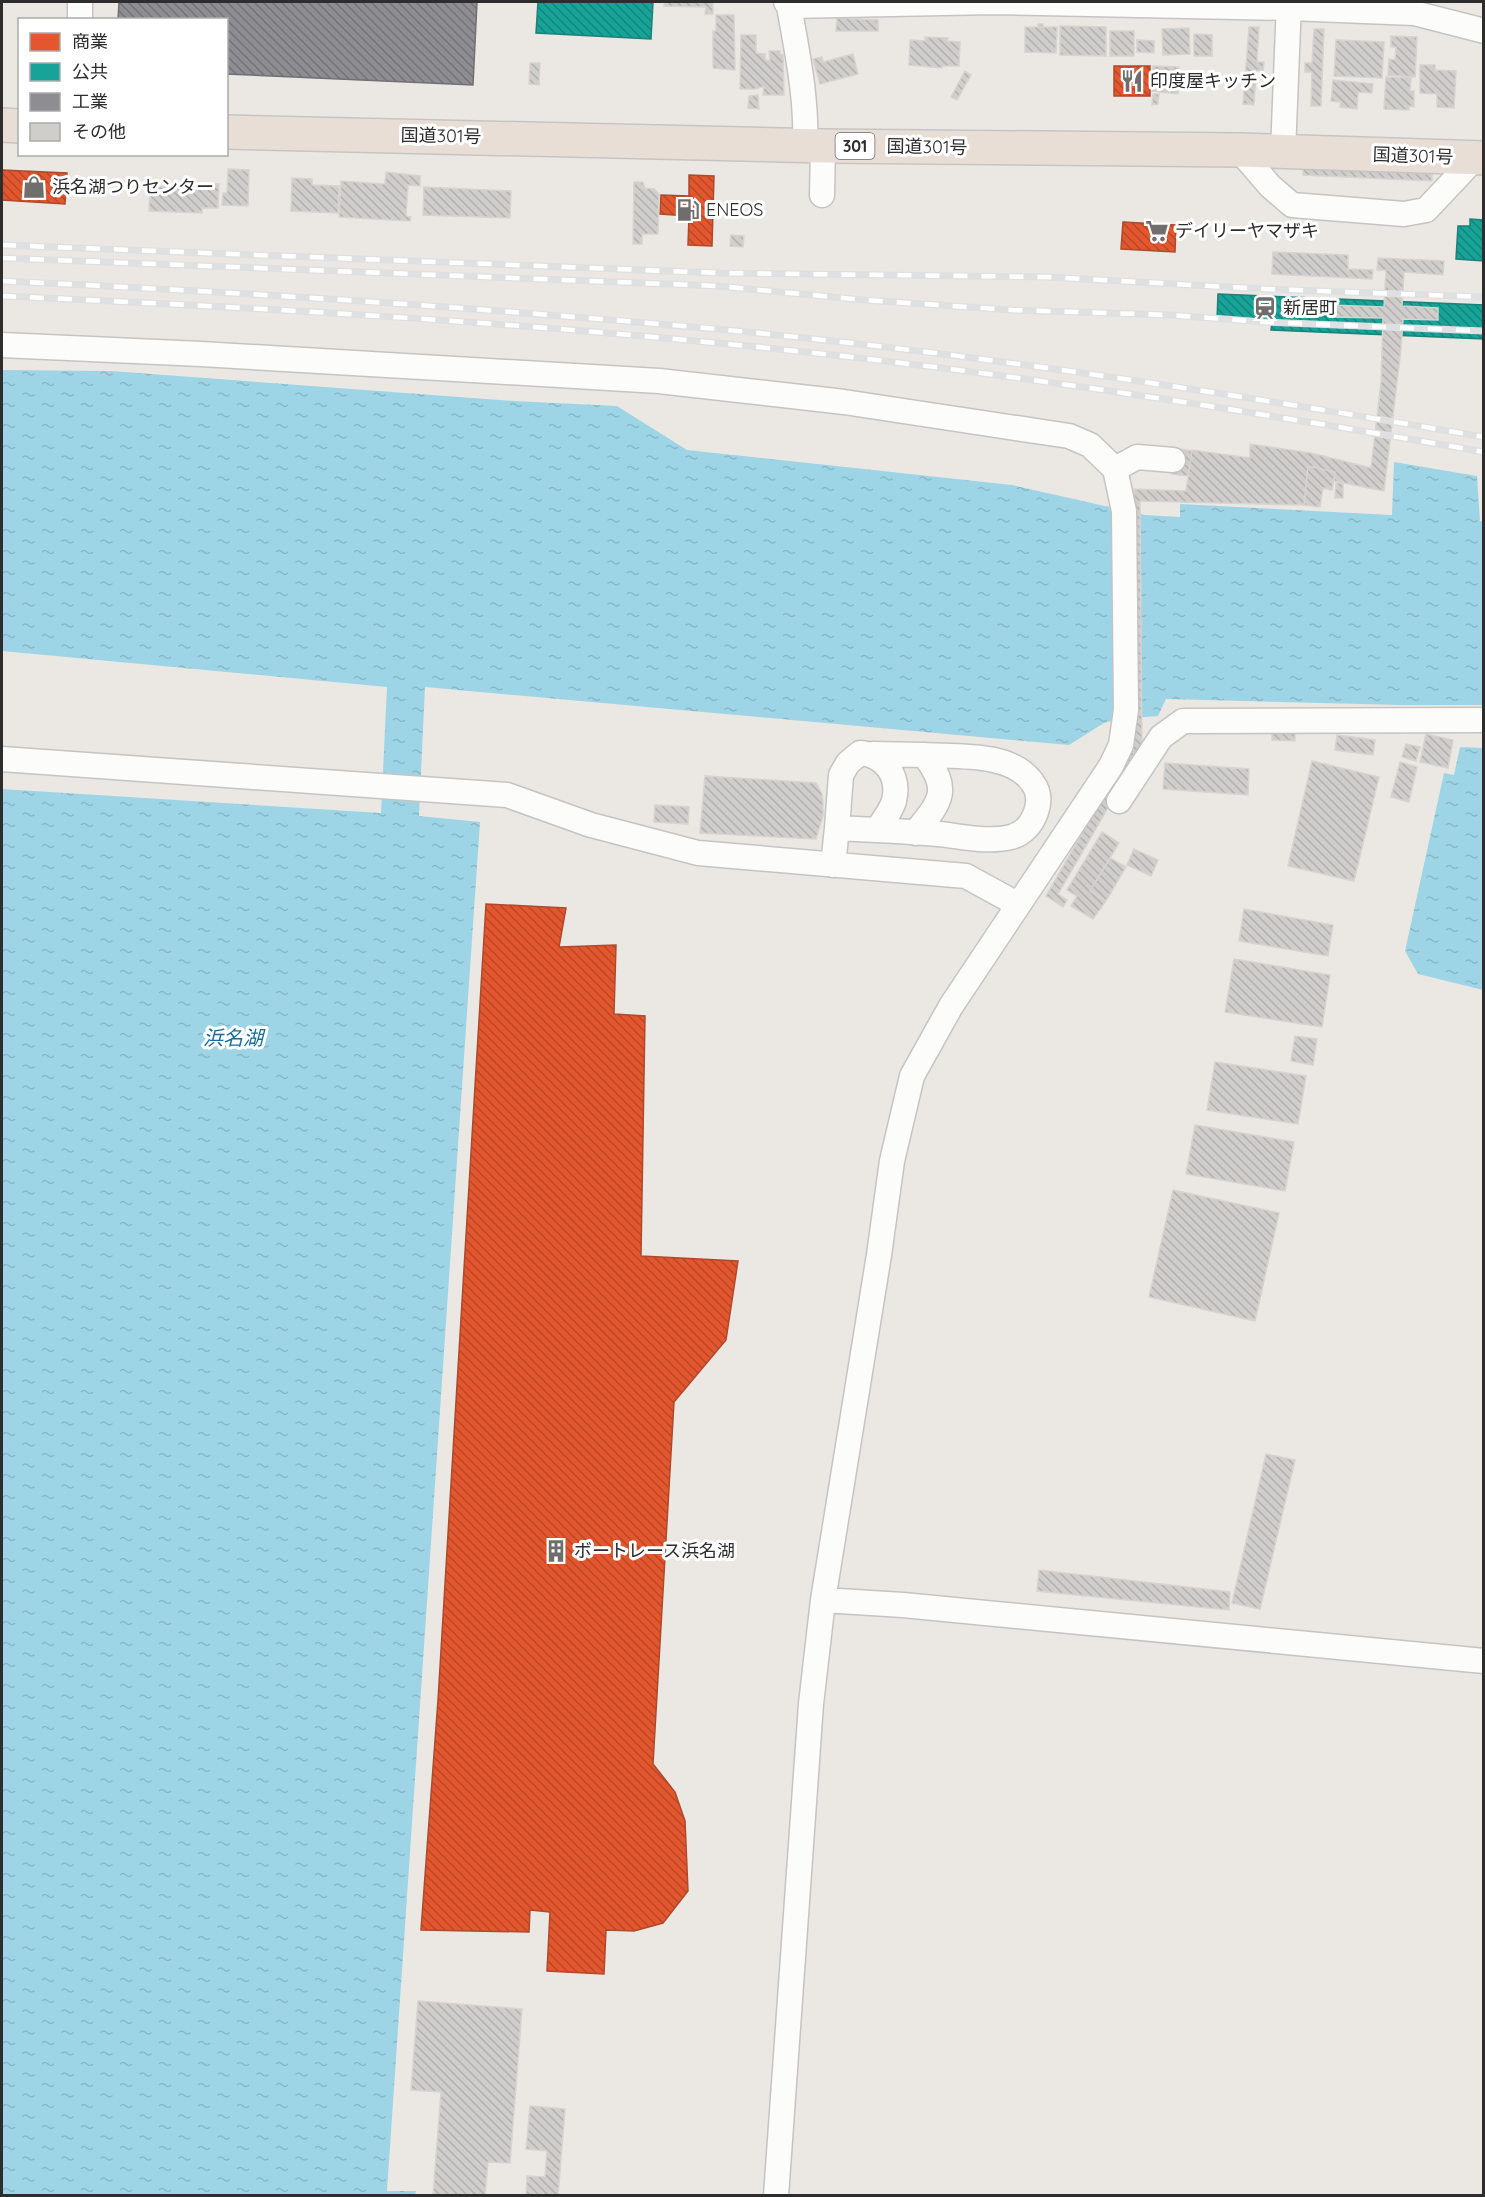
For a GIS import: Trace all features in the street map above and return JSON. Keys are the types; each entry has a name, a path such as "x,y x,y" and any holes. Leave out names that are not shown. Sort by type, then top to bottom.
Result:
{"highway":[{"path":"2,126 18,126"},
{"name":"国道301号","path":"228,132 814,145 1239,150 1479,158"}],"street":[{"path":"80,2 80,18"},
{"path":"822,195 814,145 806,122 788,4 994,2 1415,7 1484,31"},
{"path":"1283,152 1289,5"},
{"path":"1239,150 1270,186 1292,205 1404,214 1426,210 1479,158"},
{"path":"2,345 617,378 798,397 1069,436 1090,445 1115,469 1124,511 1126,711 1121,745 1112,765 951,1006 912,1076 892,1161 823,1600 812,1704 776,2196"},
{"path":"1115,469 1137,457 1173,460"},
{"path":"1119,801 1161,737 1183,721 1484,720"},
{"path":"833,866 841,775 848,763 860,753 996,760 1024,772 1037,790 1038,803 1030,824 1023,832 1011,837 968,838 837,828"},
{"path":"873,754 890,770 895,782 894,801 877,830"},
{"path":"915,833 935,809 940,799 941,790 934,768 924,755"},
{"path":"2,759 507,795 591,825 698,853 966,876 1017,904"},
{"path":"823,1600 1484,1661"}],"water":[{"name":"浜名湖","path":"2,370 111,371 514,401 617,406 687,450 1012,485 1145,515 1180,517 1180,504 1392,515 1394,462 1477,476 1480,521 1484,521 1483,705 1166,699 1158,716 1118,719 1104,723 1069,745 425,687 419,816 480,822 387,2191 416,2191 415,2195 2,2195 2,789 381,813 387,687 2,651"},
{"path":"1460,747 1483,748 1483,990 1418,974 1405,951 1444,773 1454,775"}],"building: 商業":[{"name":"印度屋キッチン","path":"1114,66 1150,66 1150,96 1114,96"},
{"name":"浜名湖つりセンター","path":"2,170 67,173 65,204 2,200"},
{"path":"689,175 714,176 712,246 688,245 689,216 660,214 661,195 689,196"},
{"path":"1123,222 1176,225 1175,252 1121,249"},
{"name":"ボートレース浜名湖","path":"486,904 566,908 559,947 616,945 614,1014 645,1016 641,1256 738,1261 726,1340 674,1402 653,1764 675,1792 685,1821 688,1891 663,1923 634,1931 606,1930 604,1974 547,1971 550,1912 530,1910 529,1932 421,1930 438,1700"}],"building: 公共":[{"path":"538,2 653,2 651,39 536,33"},
{"path":"1470,219 1484,220 1484,261 1456,259 1458,226 1470,226"},
{"path":"1218,294 1484,305 1484,339 1271,330 1272,322 1217,320"}],"building: 工業":[{"path":"119,2 477,2 473,85 228,74 228,18 118,18"}],"building: その他":[{"path":"665,2 713,2 713,14 705,14 706,7 664,6"},
{"path":"716,15 734,15 735,70 713,68 713,31 716,31"},
{"path":"837,18 878,20 878,31 836,31"},
{"path":"1038,24 1043,24 1043,27 1057,27 1056,53 1025,52 1025,27 1038,27"},
{"path":"1060,26 1106,27 1106,56 1060,55"},
{"path":"1249,27 1259,27 1257,62 1264,62 1263,71 1256,70 1254,105 1243,104"},
{"path":"1189,28 1190,54 1163,55 1162,29"},
{"path":"1314,29 1324,29 1321,106 1311,106 1312,72 1305,72 1305,63 1312,63"},
{"path":"1110,31 1134,31 1134,56 1110,56"},
{"path":"1194,34 1212,35 1212,56 1194,56"},
{"path":"741,35 756,35 756,53 765,54 765,60 770,61 769,51 780,51 783,55 784,95 763,95 764,86 755,89 740,89"},
{"path":"1391,36 1417,37 1415,77 1388,75 1389,59 1395,60 1396,47 1391,47"},
{"path":"925,37 948,38 947,41 960,42 959,66 942,66 942,68 909,65 910,40 925,41"},
{"path":"1137,40 1154,41 1154,53 1137,52"},
{"path":"1336,40 1384,42 1382,78 1334,76"},
{"path":"853,54 858,74 820,84 813,59 822,57 823,62"},
{"path":"530,63 540,63 539,85 529,84"},
{"path":"1420,65 1435,65 1435,70 1456,71 1454,108 1437,107 1437,94 1420,93"},
{"path":"1153,66 1179,67 1178,94 1152,91"},
{"path":"965,71 971,75 957,100 951,97"},
{"path":"1386,77 1411,78 1410,91 1414,91 1414,107 1409,106 1409,110 1384,109"},
{"path":"1333,80 1373,84 1372,93 1358,92 1357,109 1340,107 1341,102 1331,101"},
{"path":"1153,94 1159,94 1158,104 1152,105"},
{"path":"758,95 759,109 748,108 749,96"},
{"path":"1303,168 1432,174 1432,181 1303,175"},
{"path":"228,169 249,170 248,206 222,205 223,193 227,193"},
{"path":"386,172 420,176 420,186 408,185 406,216 411,217 410,221 339,217 341,181 385,184"},
{"path":"292,178 312,179 312,185 339,186 338,213 291,211"},
{"path":"166,182 219,184 218,208 202,208 202,213 149,211 150,186 165,187"},
{"path":"634,182 643,182 645,188 654,189 659,194 658,234 642,234 642,244 633,244"},
{"path":"424,187 511,191 510,218 423,215"},
{"path":"731,235 744,236 743,247 730,246"},
{"path":"1273,252 1348,255 1348,269 1373,270 1372,279 1272,274"},
{"path":"1378,258 1444,261 1443,275 1404,272 1402,306 1438,308 1438,320 1403,319 1384,491 1334,481 1335,472 1308,466 1304,505 1140,501 1142,749 1058,894 1067,900 1063,907 1046,896 1133,745 1134,489 1186,491 1192,450 1250,458 1250,444 1311,453 1371,468 1381,383 1383,318 1330,317 1330,305 1384,307 1386,270 1377,270"},
{"path":"1175,448 1192,451 1188,476 1172,474"},
{"path":"1308,466 1335,472 1332,490 1323,488 1320,507 1304,505"},
{"path":"1336,483 1343,483 1343,498 1335,498"},
{"path":"1272,729 1295,730 1295,741 1272,740"},
{"path":"1426,734 1453,740 1448,768 1420,762"},
{"path":"1337,735 1375,740 1373,755 1335,750"},
{"path":"1406,744 1420,747 1416,761 1402,757"},
{"path":"1312,761 1379,777 1354,881 1288,866"},
{"path":"1400,762 1417,767 1409,802 1391,797"},
{"path":"1165,763 1249,769 1248,795 1163,789"},
{"path":"705,776 816,783 822,794 823,816 816,839 700,833"},
{"path":"655,805 689,807 688,824 654,822"},
{"path":"1102,832 1119,843 1090,891 1106,901 1093,919 1071,906 1077,896 1067,890"},
{"path":"1134,849 1158,860 1151,876 1127,865"},
{"path":"1110,858 1126,867 1106,901 1090,891"},
{"path":"1244,909 1333,925 1328,956 1239,941"},
{"path":"1234,959 1330,975 1322,1027 1225,1012"},
{"path":"1295,1036 1317,1039 1313,1065 1291,1061"},
{"path":"1215,1062 1306,1076 1298,1124 1207,1110"},
{"path":"1195,1125 1294,1142 1285,1191 1186,1174"},
{"path":"1173,1190 1279,1213 1255,1321 1149,1297"},
{"path":"1266,1454 1295,1460 1260,1609 1232,1603"},
{"path":"1039,1570 1230,1592 1229,1610 1037,1591"},
{"path":"418,2001 522,2009 510,2163 488,2162 485,2196 433,2196 441,2092 411,2090"},
{"path":"530,2106 565,2109 558,2196 526,2196 527,2176 545,2177 547,2151 526,2149"}],"railway":[{"path":"2,245 719,273 1047,277 1266,289 1484,297"},
{"path":"2,258 718,286 864,300 1012,310 1171,315 1264,322 1484,331"},
{"path":"2,281 455,308 727,330 917,351 1106,376 1484,437"},
{"path":"2,296 456,321 637,335 822,354 1012,377 1295,420 1484,452"}],"place":[{"name":"印度屋キッチン","path":"1132,81"},
{"name":"浜名湖つりセンター","path":"34,187"},
{"name":"ENEOS","path":"688,210"},
{"name":"デイリーヤマザキ","path":"1157,231"},
{"name":"新居町","path":"1265,308"},
{"name":"ボートレース浜名湖","path":"556,1551"}]}
